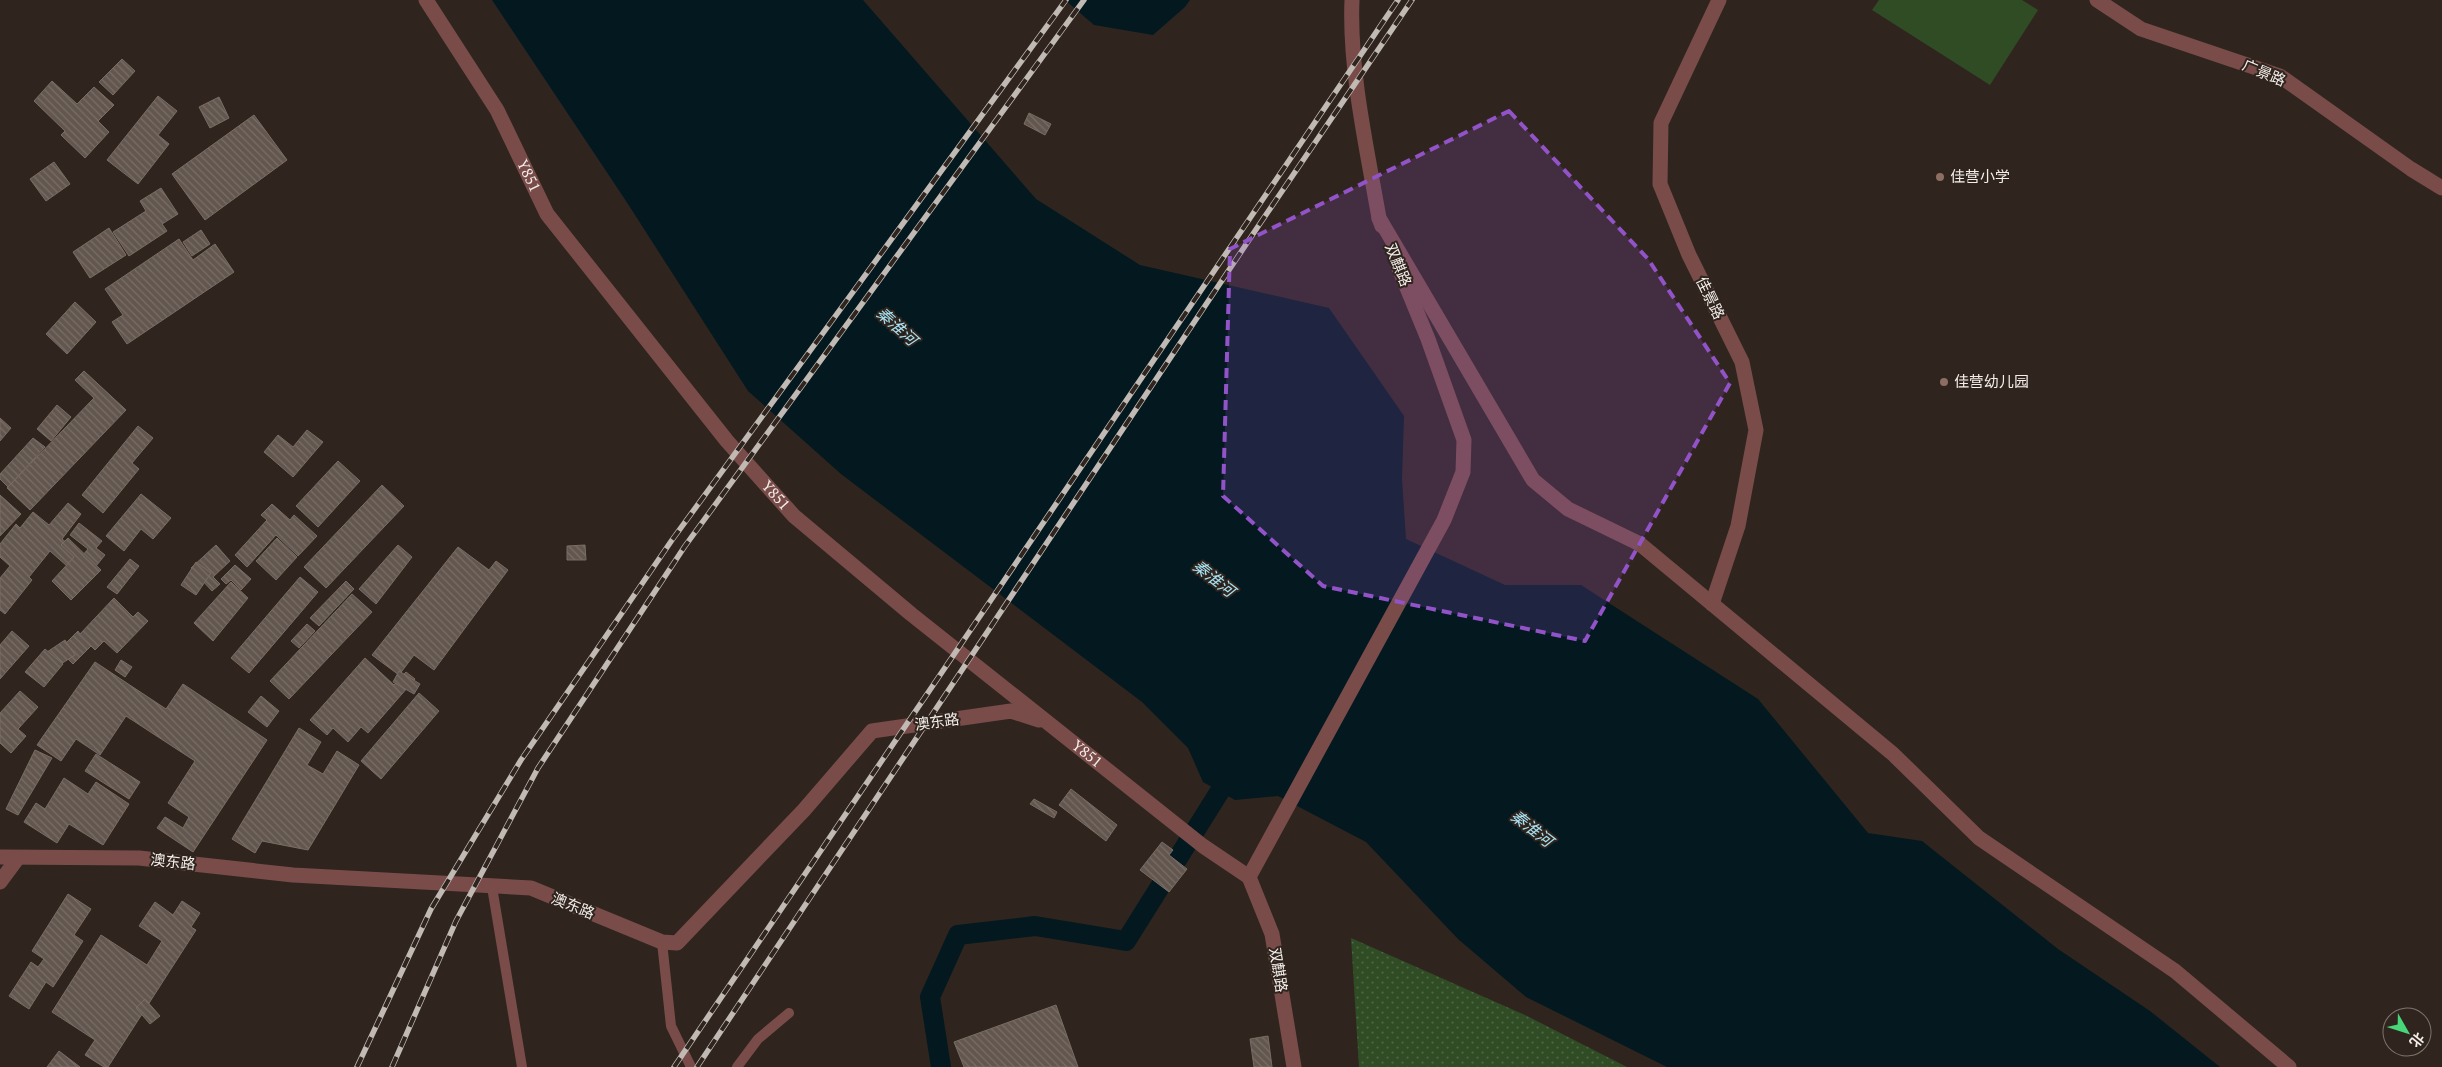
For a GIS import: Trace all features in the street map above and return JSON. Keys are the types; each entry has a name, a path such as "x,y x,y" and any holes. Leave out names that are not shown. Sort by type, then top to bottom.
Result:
{"street":[{"name":"Y851","path":"426,0 497,110 547,214 727,441 794,516 912,614 1203,846 1249,877"},
{"name":"双麒路","path":"1294,1067 1272,934 1249,877 1444,520 1463,472 1464,440 1428,339 1379,218 1365,136 1351,29 1352,0"},
{"name":"佳景路","path":"1712,604 1738,526 1756,430 1742,362 1689,255 1660,184 1662,123 1719,0"},
{"name":"广景路","path":"2097,0 2141,29 2280,76 2411,169 2442,188"},
{"path":"1379,218 1533,480 1568,509 1640,544 1893,754 1979,838 2174,971 2288,1067"},
{"name":"澳东路","path":"0,858 139,858 293,875 531,888 662,942 678,943 798,817 872,731 1012,711 1048,722"},
{"path":"0,882 17,859"}],"lane":[{"path":"492,886 522,1067"},
{"path":"662,942 672,1026 691,1067"},
{"path":"737,1067 758,1039 789,1013"}],"highlighted area":[{"path":"1509,111 1648,259 1730,383 1585,641 1323,586 1223,496 1230,249"}],"green space":[{"path":"1879,0 2022,0 2038,10 1990,85 1872,10"},
{"path":"1351,938 1527,1016 1627,1067 1359,1067"}],"water":[{"name":"秦淮河","path":"492,0 863,0 1036,199 1140,265 1329,308 1404,416 1402,479 1406,539 1505,585 1581,585 1758,699 1868,833 1922,841 2058,949 2150,1011 2220,1067 1667,1067 1526,997 1458,939 1366,842 1278,796 1235,800 1203,782 1188,748 1142,702 841,474 748,391 626,201"},
{"path":"1065,0 1190,0 1185,7 1153,35 1094,25"}],"building":[{"path":"122,59 135,71 113,95 99,82"},
{"path":"52,81 77,104 94,87 114,105 98,121 109,132 85,158 61,135 65,131 34,101"},
{"path":"158,96 177,111 158,135 169,144 138,184 107,160"},
{"path":"219,97 229,118 210,128 199,107"},
{"path":"1029,113 1051,124 1045,135 1024,124"},
{"path":"254,115 287,160 205,220 172,174"},
{"path":"54,162 70,184 46,201 30,179"},
{"path":"161,188 178,214 162,224 167,231 129,256 113,232 146,211 140,201"},
{"path":"109,228 126,255 90,278 73,252"},
{"path":"201,230 210,244 192,256 183,242"},
{"path":"179,239 193,260 215,244 234,272 127,344 112,322 123,315 105,289"},
{"path":"75,302 96,322 67,354 46,334"},
{"path":"84,371 126,410 30,510 7,488 94,398 75,380"},
{"path":"57,405 71,417 51,441 37,429"},
{"path":"0,418 11,428 0,441"},
{"path":"138,426 153,438 132,463 139,469 103,513 82,495"},
{"path":"307,430 323,442 293,477 264,452 278,435 293,447"},
{"path":"33,438 45,447 8,487 0,479 0,474"},
{"path":"338,461 360,481 318,527 296,506"},
{"path":"382,485 404,506 326,588 304,567"},
{"path":"141,494 171,518 153,539 141,529 124,551 106,536"},
{"path":"0,495 21,514 0,536"},
{"path":"68,503 81,514 62,539 78,552 67,566 50,551 29,577 32,580 5,614 0,610 0,578 10,566 0,557 0,544 16,524 20,528 33,512 49,525"},
{"path":"272,504 290,520 294,515 317,536 298,556 276,535 247,567 235,555 267,520 261,515"},
{"path":"79,523 102,541 96,548 105,555 75,592 61,581 88,549 70,535"},
{"path":"68,538 101,570 71,600 52,581 74,557 61,545"},
{"path":"277,538 297,557 276,580 256,561"},
{"path":"216,545 230,561 213,577 220,584 212,591 191,568"},
{"path":"398,545 412,557 376,604 359,589"},
{"path":"585,545 586,560 567,560 567,546"},
{"path":"458,547 489,570 496,561 508,570 434,670 414,655 399,675 372,655"},
{"path":"130,559 139,566 117,594 107,587"},
{"path":"196,562 211,573 196,595 181,585"},
{"path":"235,565 251,579 241,590 231,580 226,584 221,579"},
{"path":"300,577 318,592 249,673 231,658"},
{"path":"346,581 354,589 319,626 310,618"},
{"path":"231,582 248,598 213,641 194,623"},
{"path":"352,594 372,612 289,699 270,681"},
{"path":"114,598 133,617 138,612 148,621 117,653 104,641 95,650 91,646 73,664 59,650 78,631 80,634"},
{"path":"307,624 315,631 299,648 291,641"},
{"path":"12,631 29,646 0,679 0,645"},
{"path":"65,640 75,655 53,669 44,654"},
{"path":"45,649 63,664 44,687 25,672"},
{"path":"365,658 394,685 406,672 415,679 368,733 361,727 348,742 333,728 327,735 310,720"},
{"path":"121,660 132,667 125,677 115,670"},
{"path":"95,662 166,709 183,684 267,740 193,852 157,828 165,817 183,828 189,817 168,803 195,761 126,716 100,755 76,739 61,761 37,745"},
{"path":"399,671 420,684 414,694 393,682"},
{"path":"20,691 38,707 18,729 26,736 11,753 0,743 0,713"},
{"path":"419,693 439,711 381,779 361,761"},
{"path":"261,696 279,711 267,727 248,712"},
{"path":"299,728 321,742 307,765 323,774 337,751 359,765 308,850 262,841 255,853 232,839"},
{"path":"35,750 52,758 18,815 6,809"},
{"path":"96,754 140,782 129,799 85,771"},
{"path":"64,778 88,794 96,782 129,804 103,845 69,824 57,843 24,822 36,803 45,809"},
{"path":"1071,789 1117,825 1106,841 1059,805"},
{"path":"1034,799 1057,812 1054,818 1030,804"},
{"path":"1162,842 1173,850 1169,855 1187,869 1169,892 1140,870"},
{"path":"68,894 91,909 74,935 83,941 53,987 46,982 29,1009 9,996 31,962 38,967 44,959 32,951"},
{"path":"182,901 200,913 191,927 196,930 108,1067 104,1067 85,1055 95,1040 52,1012 101,935 147,965 162,941 139,926 155,902 173,915"},
{"path":"145,999 160,1016 150,1024 136,1008"},
{"path":"1056,1005 1078,1067 964,1067 954,1042"},
{"path":"1268,1036 1272,1067 1254,1067 1250,1039"},
{"path":"59,1051 80,1067 47,1067"}],"waterway":[{"path":"941,1067 930,997 958,935 1035,926 1126,941 1220,791"}],"railway":[{"path":"357,1067 431,909 521,760 672,540 1066,0"},
{"path":"392,1067 456,921 538,768 685,546 1084,0"},
{"path":"674,1067 1398,0"},
{"path":"697,1067 1259,225 1412,0"}],"place":[{"name":"佳营小学","path":"1940,177"},
{"name":"佳营幼儿园","path":"1944,382"}]}
